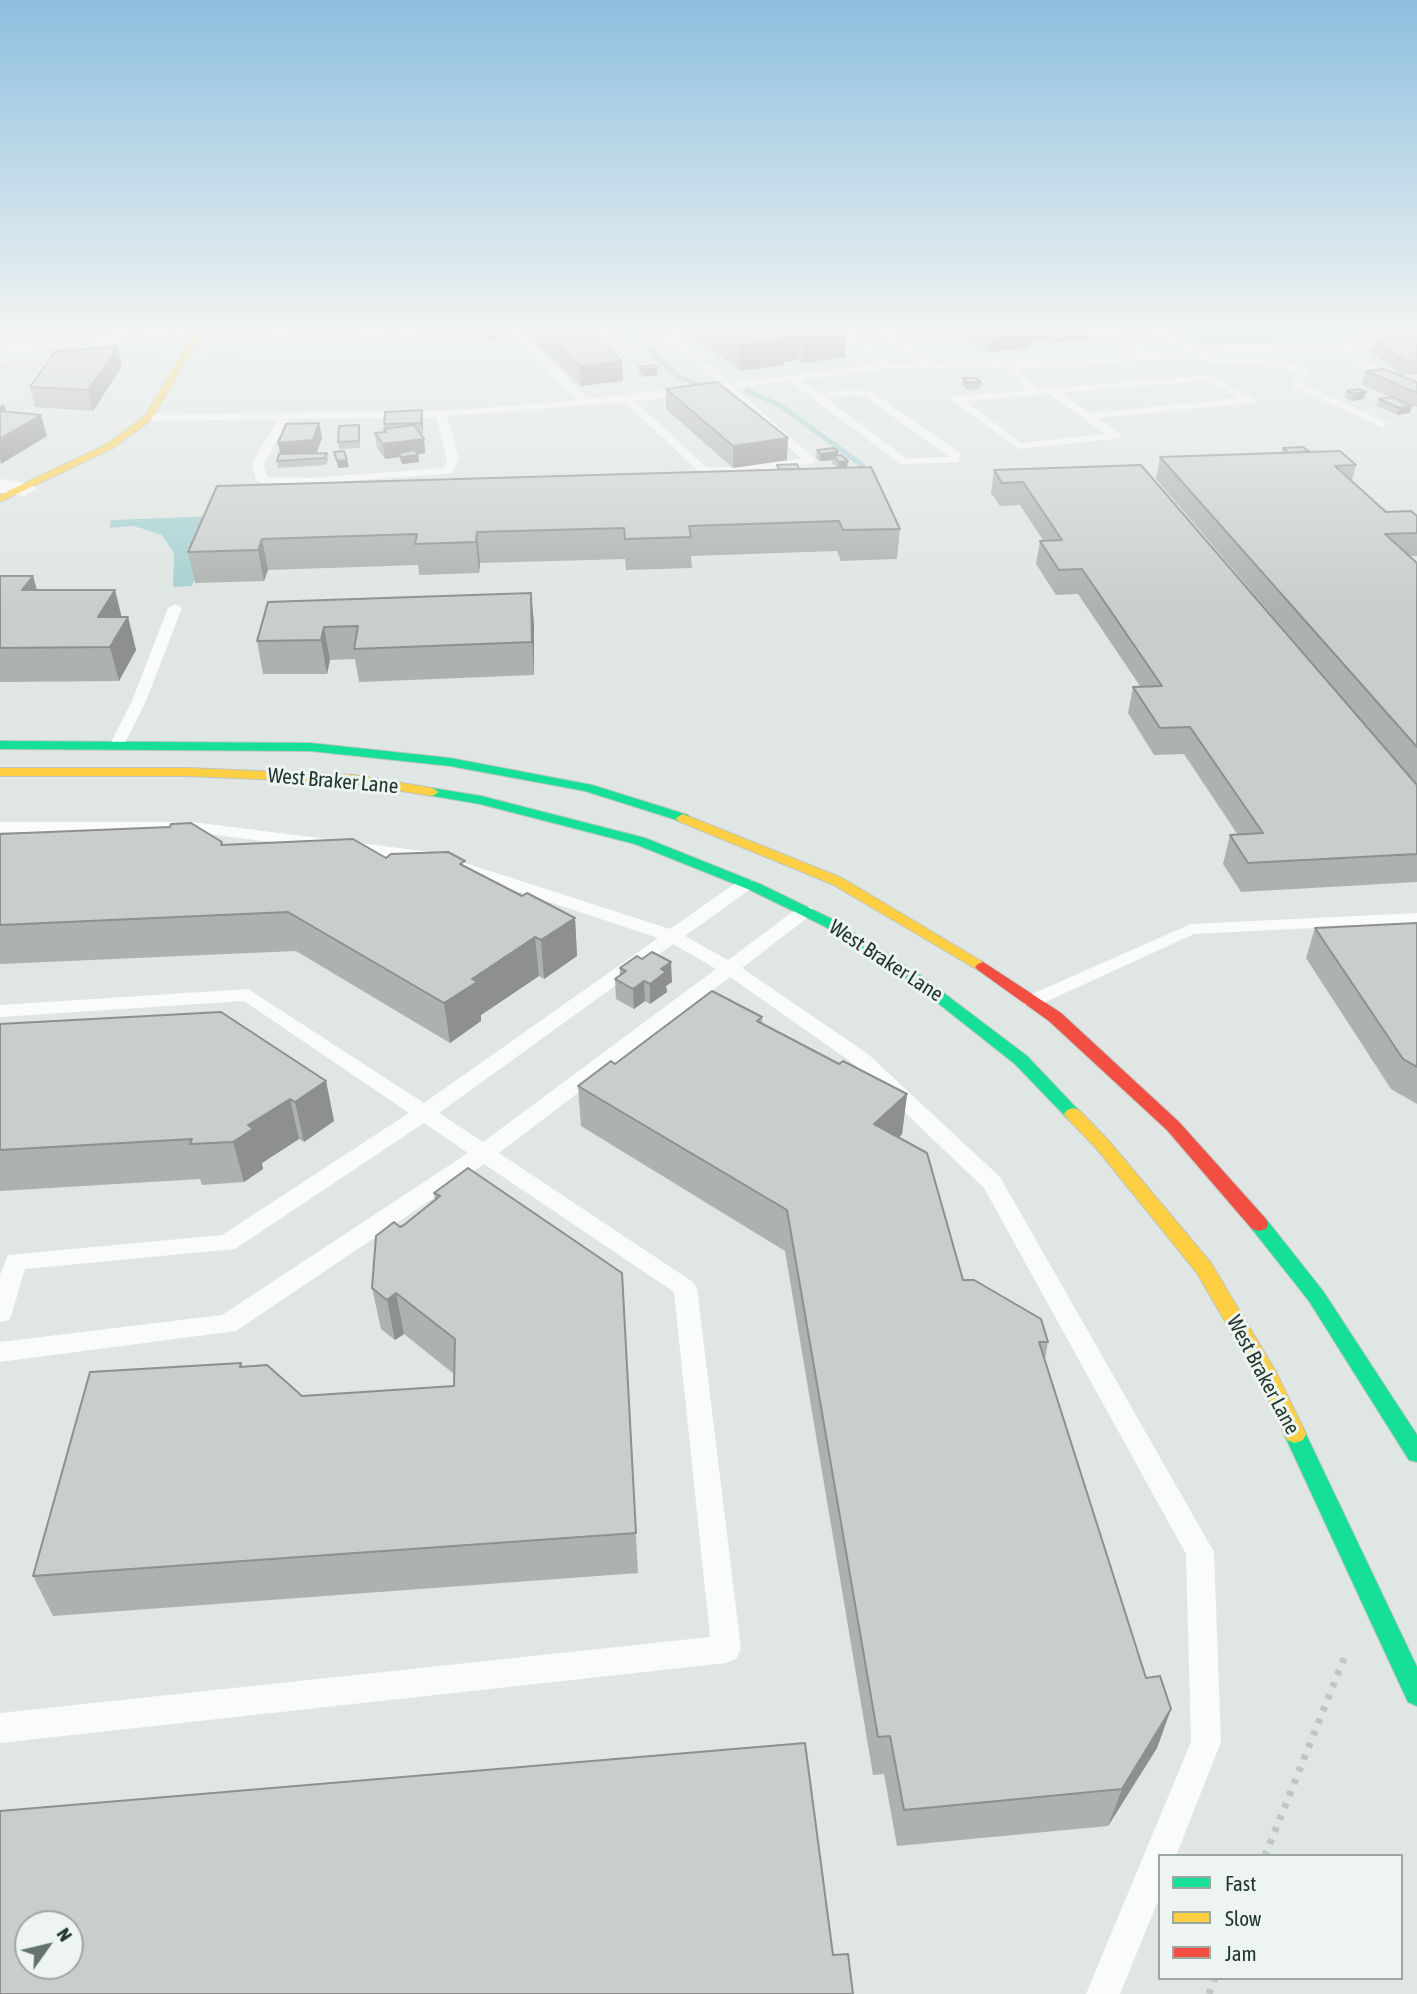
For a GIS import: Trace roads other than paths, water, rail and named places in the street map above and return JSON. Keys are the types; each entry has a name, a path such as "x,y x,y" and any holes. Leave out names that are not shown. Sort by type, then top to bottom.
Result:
{"main road":[{"path":"0,499 110,446 142,422"},
{"path":"108,772 118,744"},
{"name":"West Braker Lane","path":"0,745 310,747 450,761 587,788 686,819 837,881 960,951 1032,1001 1093,1049 1174,1126 1242,1203 1316,1296 1405,1429 1417,1453"},
{"name":"West Braker Lane","path":"0,772 108,772 354,779 481,800 640,841 746,884 829,923 915,978 1021,1060 1102,1145 1204,1268 1269,1378 1417,1693"},
{"path":"746,884 779,856"},
{"path":"805,911 837,881"}],"street":[{"path":"0,486 25,489"}],"lane":[{"path":"282,422 258,464 261,480 310,481 448,471 453,459 443,422"},
{"path":"652,422 704,470 743,470 811,461 767,422"},
{"path":"851,422 905,462 954,460 956,456 908,422"},
{"path":"986,422 1019,446 1116,436 1096,422"},
{"path":"1378,422 1382,424"},
{"path":"118,744 139,701 175,608"},
{"path":"0,828 192,827 430,857 672,936 729,968 861,1059 992,1183 1200,1552 1206,1742 1160,1854"},
{"path":"0,1313 16,1261 228,1242 424,1113 746,884"},
{"path":"0,1352 227,1324 484,1153 805,911"},
{"path":"1032,1001 1191,929 1417,918"},
{"path":"0,1011 248,995 685,1288 726,1649 0,1728"},
{"path":"1103,1994 1158,1859"}],"water":[{"path":"216,516 192,586 173,587 174,553 162,535 134,526 110,528 111,520"}],"waterway":[{"path":"803,422 862,465 870,477"}]}
